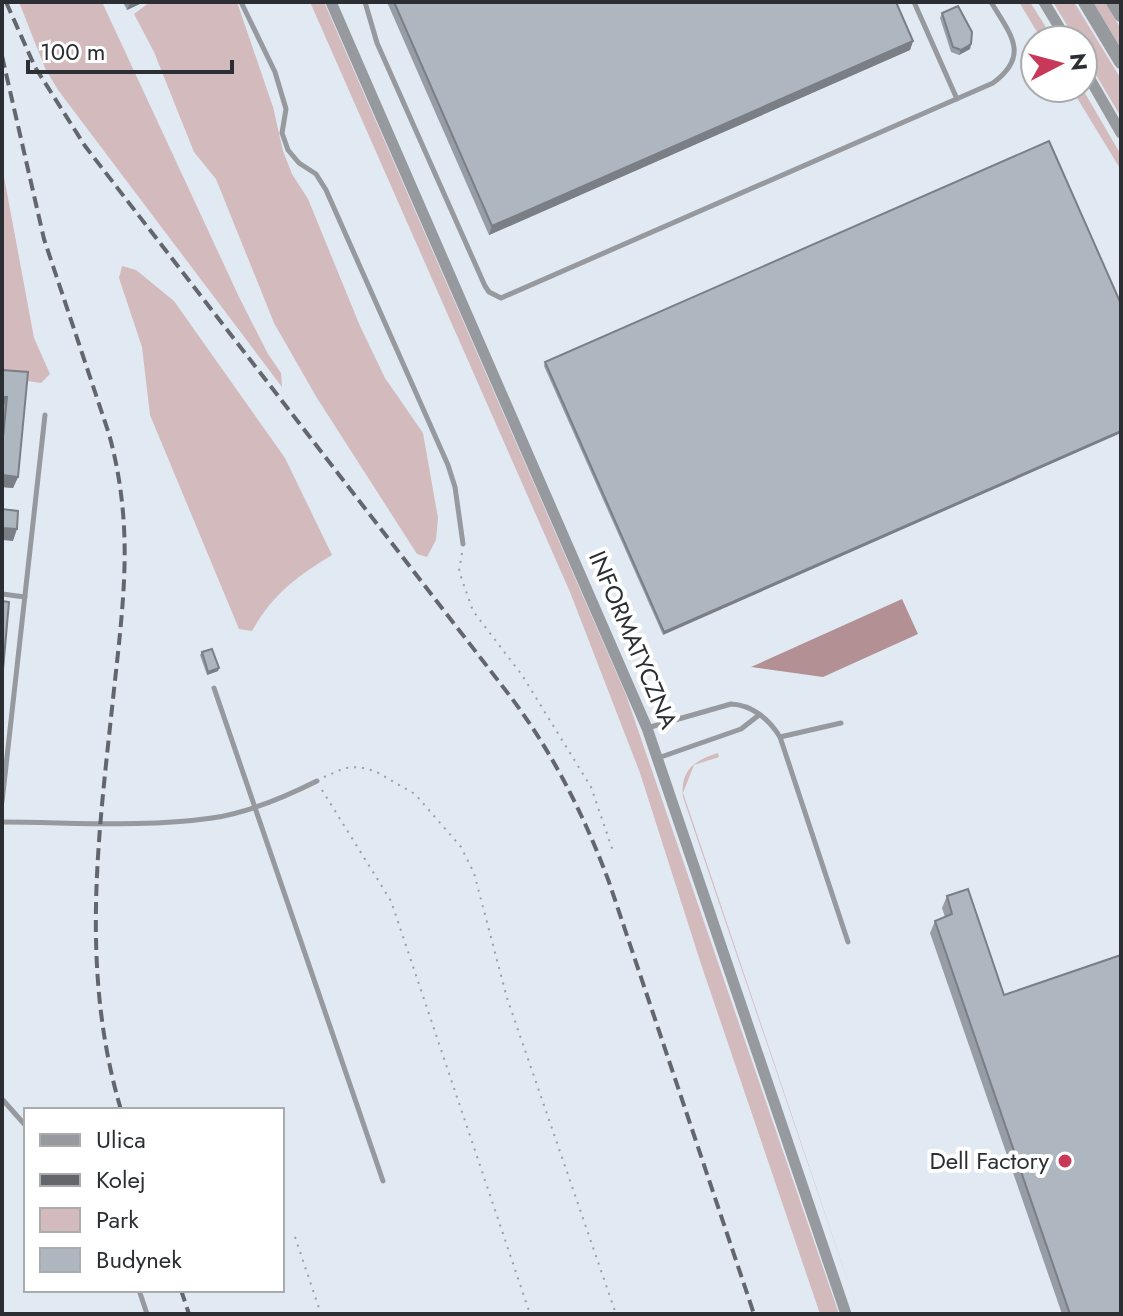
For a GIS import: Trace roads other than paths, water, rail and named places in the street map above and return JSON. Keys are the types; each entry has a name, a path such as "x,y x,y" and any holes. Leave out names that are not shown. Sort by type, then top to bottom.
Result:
{"street":[{"name":"INFORMATYCZNA","path":"331,2 427,216 647,728 846,1314"},
{"path":"1044,2 1057,24"},
{"path":"1085,2 1121,62"},
{"path":"1113,2 1121,15"},
{"path":"1099,95 1121,133"}],"lane":[{"path":"241,2 275,72 286,109 282,133 288,150 299,163 316,174 326,190 448,465 455,487 463,544"},
{"path":"365,2 377,43 485,286 501,298 993,83 1010,67 1015,57 1011,35 991,2"},
{"path":"914,2 957,99"},
{"path":"2,802 45,415"},
{"path":"2,594 25,597"},
{"path":"214,688 383,1181"},
{"path":"647,728 731,704 745,705 771,722 780,737 848,942"},
{"path":"658,758 741,729 759,715"},
{"path":"780,737 841,723"},
{"path":"2,822 173,822 211,818 317,781"},
{"path":"2,1099 24,1124"},
{"path":"140,1292 147,1314"}],"railway":[{"path":"6,2 35,67 85,146 510,696 554,762 609,882 754,1314"},
{"path":"2,56 44,239 109,434 122,502 123,598 102,803 96,905 100,1007 120,1108"},
{"path":"182,1292 189,1314"}],"place":[{"name":"Dell Factory","path":"1065,1161"}]}
